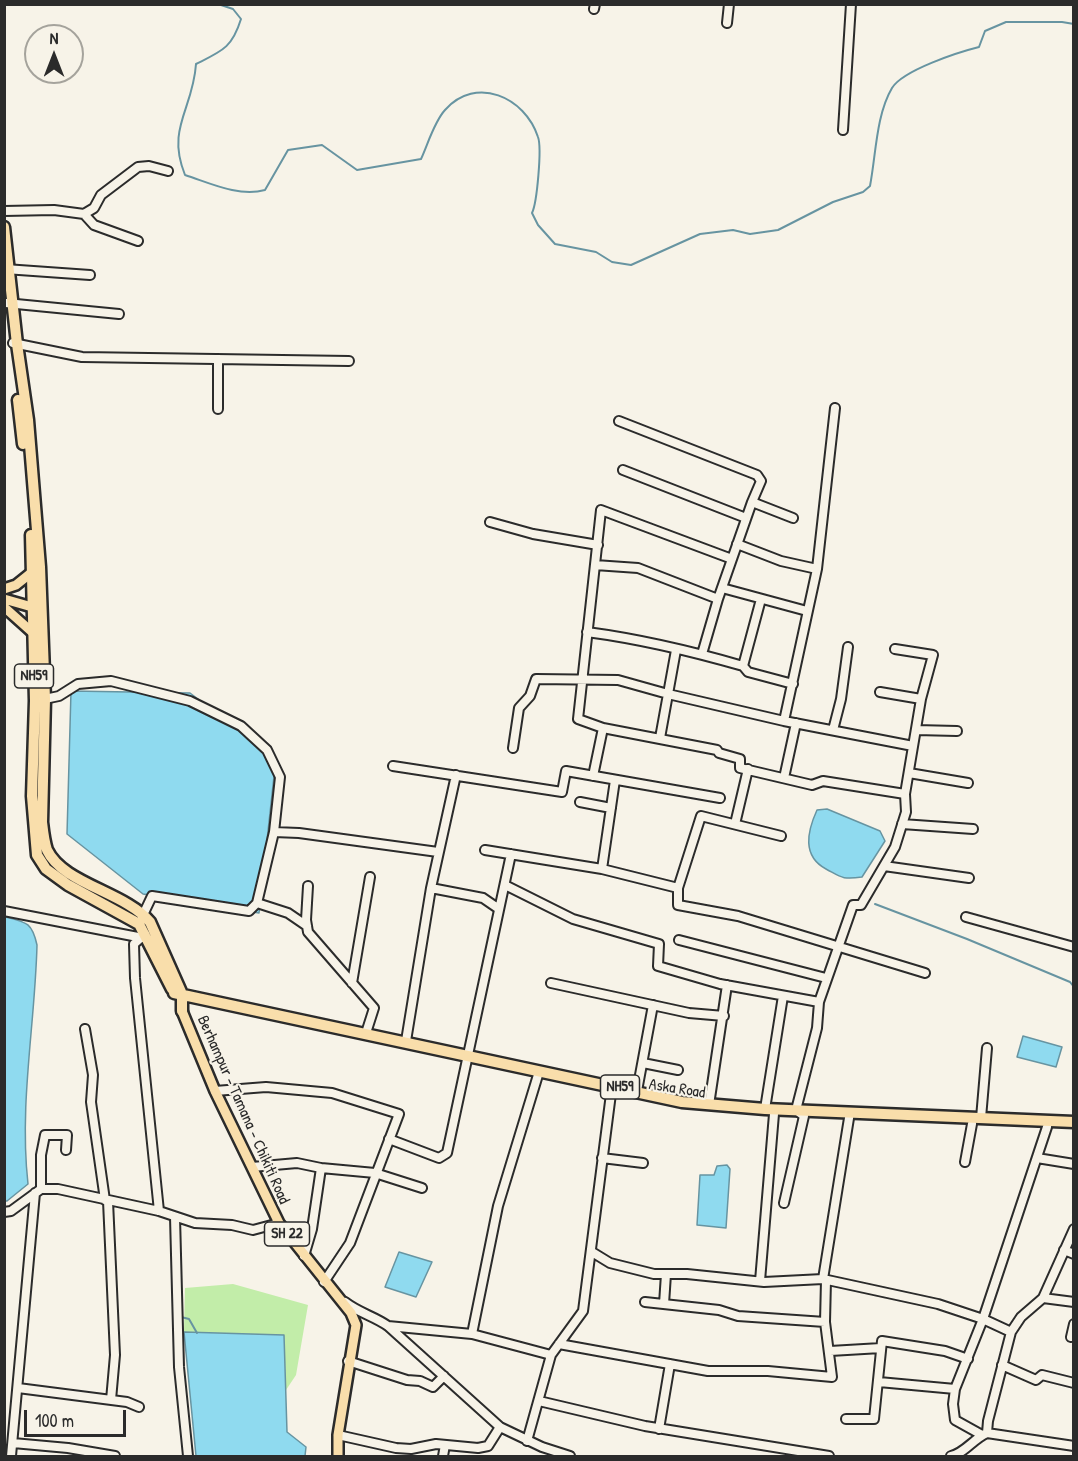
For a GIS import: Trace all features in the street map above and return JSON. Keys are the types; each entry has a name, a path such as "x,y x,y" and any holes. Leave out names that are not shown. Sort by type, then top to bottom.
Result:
{"highway":[{"name":"NH59","path":"4,227 9,303 30,506 31,573 36,605 32,632 40,700"},
{"name":"NH59","path":"4,289 9,303"},
{"name":"NH59","path":"14,343 28,420 40,700 42,822 48,850 70,873 143,930"},
{"path":"150,922 180,1000 143,930 150,922"},
{"name":"NH59","path":"180,1000 406,1041 467,1058 611,1089 637,1091 682,1102 769,1112"},
{"name":"Aska Road","path":"180,1000 467,1058 684,1107 1048,1124 1074,1128"},
{"name":"NH59","path":"1048,1124 1074,1122"}],"main road":[{"path":"4,591 31,573"},
{"path":"4,591 36,605"},
{"path":"4,599 36,605"},
{"path":"4,607 32,632"},
{"name":"Berhampur - Tamana - Chikiti Road","path":"180,1000 215,1091 279,1224 324,1282 344,1301 356,1325 348,1361 338,1435 338,1456"}],"street":[{"path":"727,23 729,4"},
{"path":"843,130 851,4"},
{"path":"4,211 54,210 84,214 94,208 101,195 138,167 148,166 168,171"},
{"path":"84,214 94,225 138,241"},
{"path":"7,269 90,275"},
{"path":"9,303 119,315"},
{"path":"14,343 81,357 349,361"},
{"path":"218,359 218,409"},
{"path":"784,721 817,569 835,408"},
{"path":"619,421 758,475 761,481 718,599 702,654"},
{"path":"623,471 746,518"},
{"path":"752,502 793,518"},
{"path":"732,559 601,510 578,719 603,728 717,750 719,753 740,759 740,768 812,785 823,781 906,794"},
{"path":"490,522 533,534 598,545"},
{"path":"737,544 781,561 817,569"},
{"path":"595,565 638,568 718,599"},
{"path":"722,588 807,611"},
{"path":"743,666 761,599"},
{"path":"587,632 637,639 676,650 702,654 743,666 748,672 793,684"},
{"path":"833,730 841,699 848,647"},
{"path":"660,738 676,650"},
{"path":"784,1203 817,1028 819,1002 826,978 853,905 861,905 895,847 906,812 906,794 921,699 933,655 895,650"},
{"path":"513,748 519,708 530,696 536,679 618,680 784,721 913,746"},
{"path":"40,700 59,696 78,684 111,681 190,701 242,726 267,750 280,777 274,832 257,903 249,911 152,896 143,930 134,944 135,978 159,1211"},
{"path":"880,692 921,699"},
{"path":"784,778 796,723"},
{"path":"593,776 603,728"},
{"path":"916,729 957,731"},
{"path":"393,766 562,792 566,771 720,798"},
{"path":"735,824 748,769"},
{"path":"909,773 968,783"},
{"path":"406,1041 438,852 456,776"},
{"path":"602,869 615,780"},
{"path":"580,802 611,808"},
{"path":"781,836 701,816 678,888 678,905 738,916 925,973"},
{"path":"902,824 972,830"},
{"path":"274,832 299,832 438,852"},
{"path":"485,850 602,869 678,888"},
{"path":"389,1139 443,1157 447,1153 512,854"},
{"path":"884,866 969,878"},
{"path":"352,983 370,877"},
{"path":"505,885 573,919 659,944 657,966 728,985 819,1002"},
{"path":"308,886 308,932 374,1008 366,1033"},
{"path":"432,888 483,898 500,909"},
{"path":"257,903 288,913 307,926"},
{"path":"4,911 143,930"},
{"path":"966,917 1074,947"},
{"path":"679,940 826,978"},
{"path":"551,983 653,1005 724,1016"},
{"path":"709,1105 728,985"},
{"path":"760,1281 769,1112 783,996"},
{"path":"637,1091 653,1005"},
{"path":"85,1029 93,1075 92,1102 106,1200 115,1355 111,1400"},
{"path":"965,1162 976,1121 987,1048"},
{"path":"643,1064 678,1070"},
{"path":"472,1334 498,1206 538,1075"},
{"path":"215,1091 266,1087 332,1093 399,1114 350,1243 324,1282"},
{"path":"527,1441 551,1355 583,1311 611,1089"},
{"path":"559,1344 708,1371 768,1371 832,1377 825,1322 824,1280 850,1115"},
{"path":"1048,1124 983,1319 956,1389 953,1404 955,1420 985,1434 1074,1446"},
{"path":"11,1456 41,1155 45,1136 67,1135 66,1150"},
{"path":"602,1158 643,1163"},
{"path":"1037,1158 1074,1164"},
{"path":"252,1167 297,1163 321,1168 375,1173 422,1188"},
{"path":"304,1256 312,1229 321,1168"},
{"path":"4,1212 11,1211 38,1191 58,1190 159,1211 195,1223 232,1225 253,1230 279,1224"},
{"path":"175,1217 179,1367 188,1456"},
{"path":"951,1456 959,1454 985,1434 1011,1332 1021,1317 1043,1298 1074,1229"},
{"path":"1064,1250 1074,1254"},
{"path":"592,1252 610,1263 654,1274 760,1281 824,1280 938,1304 983,1319 1011,1332"},
{"path":"664,1304 666,1274"},
{"path":"1043,1298 1074,1302"},
{"path":"344,1301 357,1311 376,1317 388,1326 467,1400 500,1427 545,1453 570,1456"},
{"path":"645,1302 719,1310 738,1317 825,1322"},
{"path":"1071,1337 1074,1324"},
{"path":"388,1326 472,1334 551,1355"},
{"path":"846,1419 874,1419 882,1341 945,1351 968,1359"},
{"path":"830,1351 881,1348"},
{"path":"348,1361 406,1380 420,1381 433,1387 444,1376"},
{"path":"659,1428 670,1364"},
{"path":"1002,1365 1036,1380 1042,1375 1074,1383"},
{"path":"879,1382 956,1389"},
{"path":"18,1388 111,1400 139,1407"},
{"path":"539,1401 659,1428 829,1456"},
{"path":"338,1435 396,1448 445,1444 478,1448 488,1446 500,1427"},
{"path":"13,1443 68,1448 115,1456"},
{"path":"443,1456 445,1444"}],"green space":[{"path":"233,1284 308,1305 296,1375 286,1390 284,1335 184,1332 185,1288"}],"water":[{"path":"71,691 190,693 276,758 259,913 143,894 67,834"},
{"path":"827,809 880,831 885,841 862,877 839,876 818,864 813,857 809,843 811,827 817,810"},
{"path":"5,917 27,924 33,932 37,945 26,1094 28,1184 7,1201 4,1201"},
{"path":"1023,1036 1062,1047 1056,1067 1017,1057"},
{"path":"727,1165 730,1169 726,1228 697,1225 700,1175 714,1175 717,1166"},
{"path":"399,1252 432,1262 416,1297 385,1287"},
{"path":"184,1332 284,1335 287,1432 306,1447 305,1456 196,1456"}],"waterway":[{"path":"218,4 233,9 241,19 230,43 213,56 196,64 194,80 179,131 180,159 185,175 224,188 255,192 265,190 288,150 322,145 357,170 421,159 441,115 457,99 471,94 498,95 522,111 532,123 538,137 538,175 532,213 538,225 555,244 596,252 612,262 631,265 700,234 733,230 750,234 778,230 833,202 863,192 870,186 883,110 892,88 898,81 919,68 979,47 985,31 1006,22 1074,24"},
{"path":"875,904 967,939 1070,982 1074,987"},
{"path":"181,1317 189,1319 197,1333"}]}
